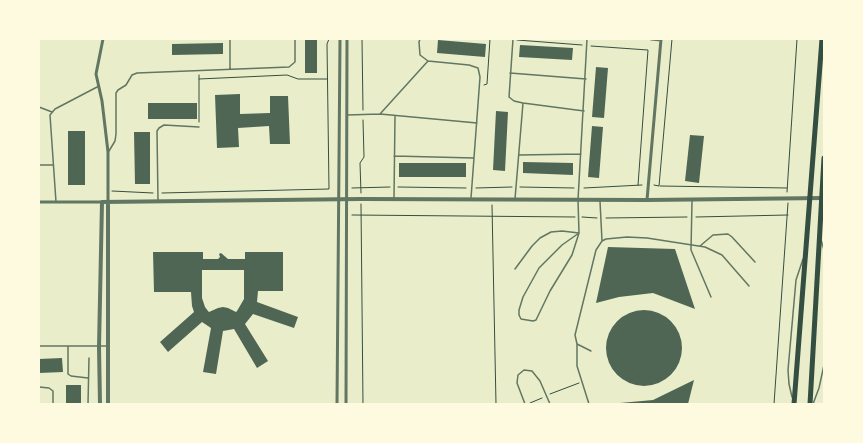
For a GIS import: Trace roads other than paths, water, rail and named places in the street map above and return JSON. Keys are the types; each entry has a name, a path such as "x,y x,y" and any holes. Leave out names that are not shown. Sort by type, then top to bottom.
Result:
{"highway":[{"path":"794,404 822,39"},
{"path":"810,404 823,198 824,158"}],"street":[{"path":"103,39 96,74 102,101 108,152 108,404"},
{"path":"337,404 340,39"},
{"path":"346,404 347,39"},
{"path":"647,200 661,39 651,39"},
{"path":"39,202 823,198"},
{"path":"100,404 99,347 102,202"}],"lane":[{"path":"230,39 230,70"},
{"path":"108,152 115,141 116,134 115,96 118,90 126,85 132,75 137,73 230,70 291,66 295,62 295,39"},
{"path":"420,39 420,55 428,61 469,65 478,68 480,86 471,200"},
{"path":"513,39 509,97 514,101 523,103 584,111"},
{"path":"579,233 562,245 539,268 522,297 518,310 521,319 534,322 536,320 550,291 572,255 579,233 578,200 586,79 587,39"},
{"path":"380,114 428,61"},
{"path":"510,73 586,79"},
{"path":"56,202 50,119 52,112 99,86"},
{"path":"515,200 523,103"},
{"path":"39,107 52,112"},
{"path":"347,115 380,114 477,123"},
{"path":"394,200 395,116"},
{"path":"158,202 157,131 164,125 199,127"},
{"path":"518,155 581,154"},
{"path":"394,156 474,158"},
{"path":"39,165 54,165"},
{"path":"692,199 691,245 693,254 711,297"},
{"path":"600,200 602,241"},
{"path":"515,269 532,246 540,238 551,232 562,231 579,233"},
{"path":"700,246 713,235 728,234 755,262"},
{"path":"820,234 824,250"},
{"path":"589,404 577,366 578,344 575,335 596,250 602,241 606,239 627,237 646,238 700,246 710,249 722,255 749,286"},
{"path":"794,404 789,384 788,370 796,280 806,250"},
{"path":"578,344 591,351"},
{"path":"39,346 107,346"},
{"path":"68,347 68,374 71,376 88,378"},
{"path":"88,404 89,358"},
{"path":"813,404 819,388 824,365"},
{"path":"526,404 518,383 518,375 524,370 532,371 540,381 550,404"},
{"path":"39,388 49,388 53,391 53,404"}]}
